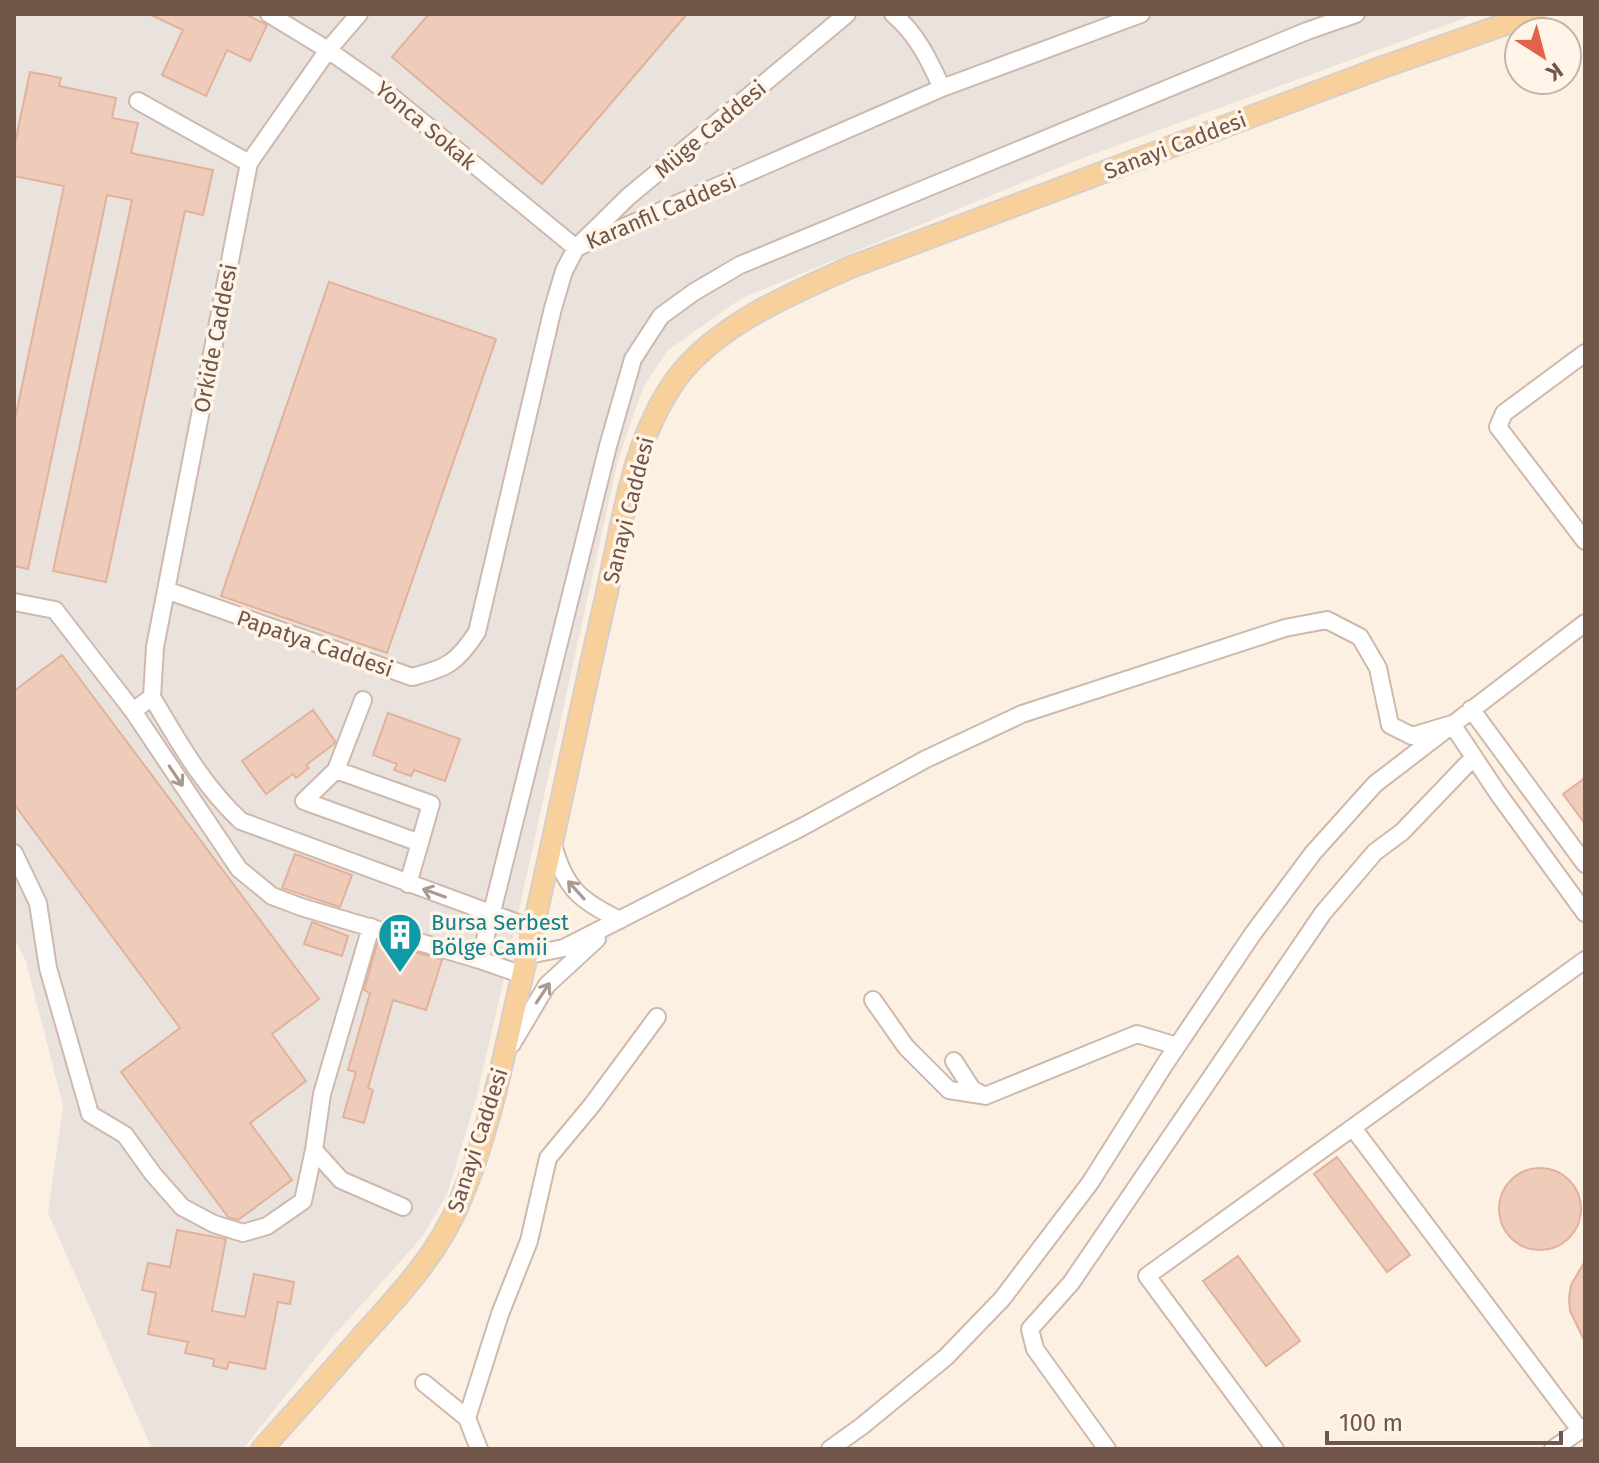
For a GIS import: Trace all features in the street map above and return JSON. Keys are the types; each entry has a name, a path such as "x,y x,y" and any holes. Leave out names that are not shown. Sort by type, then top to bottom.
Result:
{"main road":[{"name":"Sanayi Caddesi","path":"262,1449 411,1282 439,1245 470,1175 503,1060 534,929 639,458 655,414 679,375 730,330 851,267 1383,67 1534,14"}],"lane":[{"name":"Yonca Sokak","path":"269,14 375,83 576,248"},
{"name":"Orkide Caddesi","path":"152,697 155,647 249,163 328,50 359,14"},
{"name":"Müge Caddesi","path":"576,248 628,197 847,14"},
{"path":"893,14 925,50 942,88"},
{"name":"Karanfil Caddesi","path":"462,656 477,632 484,607 553,308 564,271 576,248 942,88 1141,14"},
{"path":"1307,31 1314,14"},
{"path":"480,960 616,417 633,359 661,316 740,265 1307,31 1356,14"},
{"path":"138,101 249,163"},
{"path":"1585,353 1504,413 1498,427 1585,541"},
{"name":"Papatya Caddesi","path":"166,590 412,677 438,670 462,656"},
{"path":"14,602 55,610 133,711 239,869 251,882 286,902 480,960 525,965 802,827 926,759 1022,714 1285,628 1327,620 1360,637 1378,668 1390,725 1412,736 1452,724"},
{"path":"830,1449 946,1357 1002,1299 1090,1183 1252,935 1313,853 1375,784 1585,623"},
{"path":"133,711 152,697 190,761 220,802 241,821 534,929"},
{"path":"363,700 336,770 304,801 420,843"},
{"path":"1471,709 1585,864"},
{"path":"1452,724 1585,913"},
{"path":"1107,1449 1035,1349 1030,1329 1071,1283 1323,913 1375,852 1402,832 1473,758"},
{"path":"336,770 431,804 408,884"},
{"path":"552,843 561,872 573,889 592,907 620,920"},
{"path":"14,853 38,903 48,968 90,1114 125,1135 182,1207 214,1224 243,1233 267,1226 303,1201 322,1094 371,927"},
{"path":"503,1060 547,985 620,920"},
{"path":"1275,1449 1147,1276 1585,960"},
{"path":"873,1000 906,1047 949,1090 985,1096 1137,1034 1177,1046"},
{"path":"467,1418 500,1314 529,1241 548,1158 657,1017"},
{"path":"954,1061 972,1089 982,1095"},
{"path":"1353,1128 1582,1429 1553,1449"},
{"path":"314,1150 341,1180 403,1207"},
{"path":"424,1383 467,1418 479,1449"}],"shaded area":[{"path":"14,14 1476,14 1080,159 742,298 667,351 643,388 618,460 500,996 476,1099 447,1194 423,1236 330,1340 243,1449 152,1449 48,1213 63,1106 26,961 14,938"}],"building":[{"path":"149,14 245,14 267,25 250,61 227,50 206,96 162,75 183,30"},
{"path":"429,14 687,14 542,184 392,57"},
{"path":"30,72 61,78 59,86 116,98 112,118 138,123 131,153 213,170 203,215 185,211 106,582 53,571 132,200 107,195 28,569 14,566 14,424 64,186 14,176 14,148"},
{"path":"329,282 496,339 387,653 221,596"},
{"path":"62,655 319,999 272,1034 306,1081 250,1123 292,1180 238,1220 228,1217 121,1072 180,1028 14,804 14,691"},
{"path":"313,710 335,741 334,744 306,765 309,768 296,778 293,774 266,794 242,761"},
{"path":"388,713 460,739 445,781 414,770 411,776 394,770 397,764 373,755"},
{"path":"1585,778 1585,824 1563,794"},
{"path":"295,854 352,875 340,907 282,888"},
{"path":"312,922 348,936 342,956 304,944"},
{"path":"378,941 442,960 426,1010 393,1000 368,1088 373,1090 364,1123 343,1117 356,1072 348,1070 370,993 364,990"},
{"path":"1337,1157 1410,1255 1387,1272 1314,1174"},
{"path":"1532,1168 1548,1168 1563,1175 1574,1186 1581,1209 1578,1225 1569,1238 1548,1250 1532,1250 1517,1243 1506,1232 1499,1217 1499,1201 1506,1186 1517,1175"},
{"path":"177,1230 226,1239 212,1311 245,1317 254,1274 294,1282 290,1304 278,1302 265,1369 229,1362 227,1369 213,1366 214,1359 185,1353 188,1342 148,1334 156,1293 142,1290 148,1263 170,1267"},
{"path":"1238,1256 1300,1341 1266,1366 1203,1281"},
{"path":"1585,1261 1585,1342 1570,1311 1569,1298 1571,1285"}],"place":[{"name":"Bursa Serbest Bölge Camii","path":"400,974"}]}
